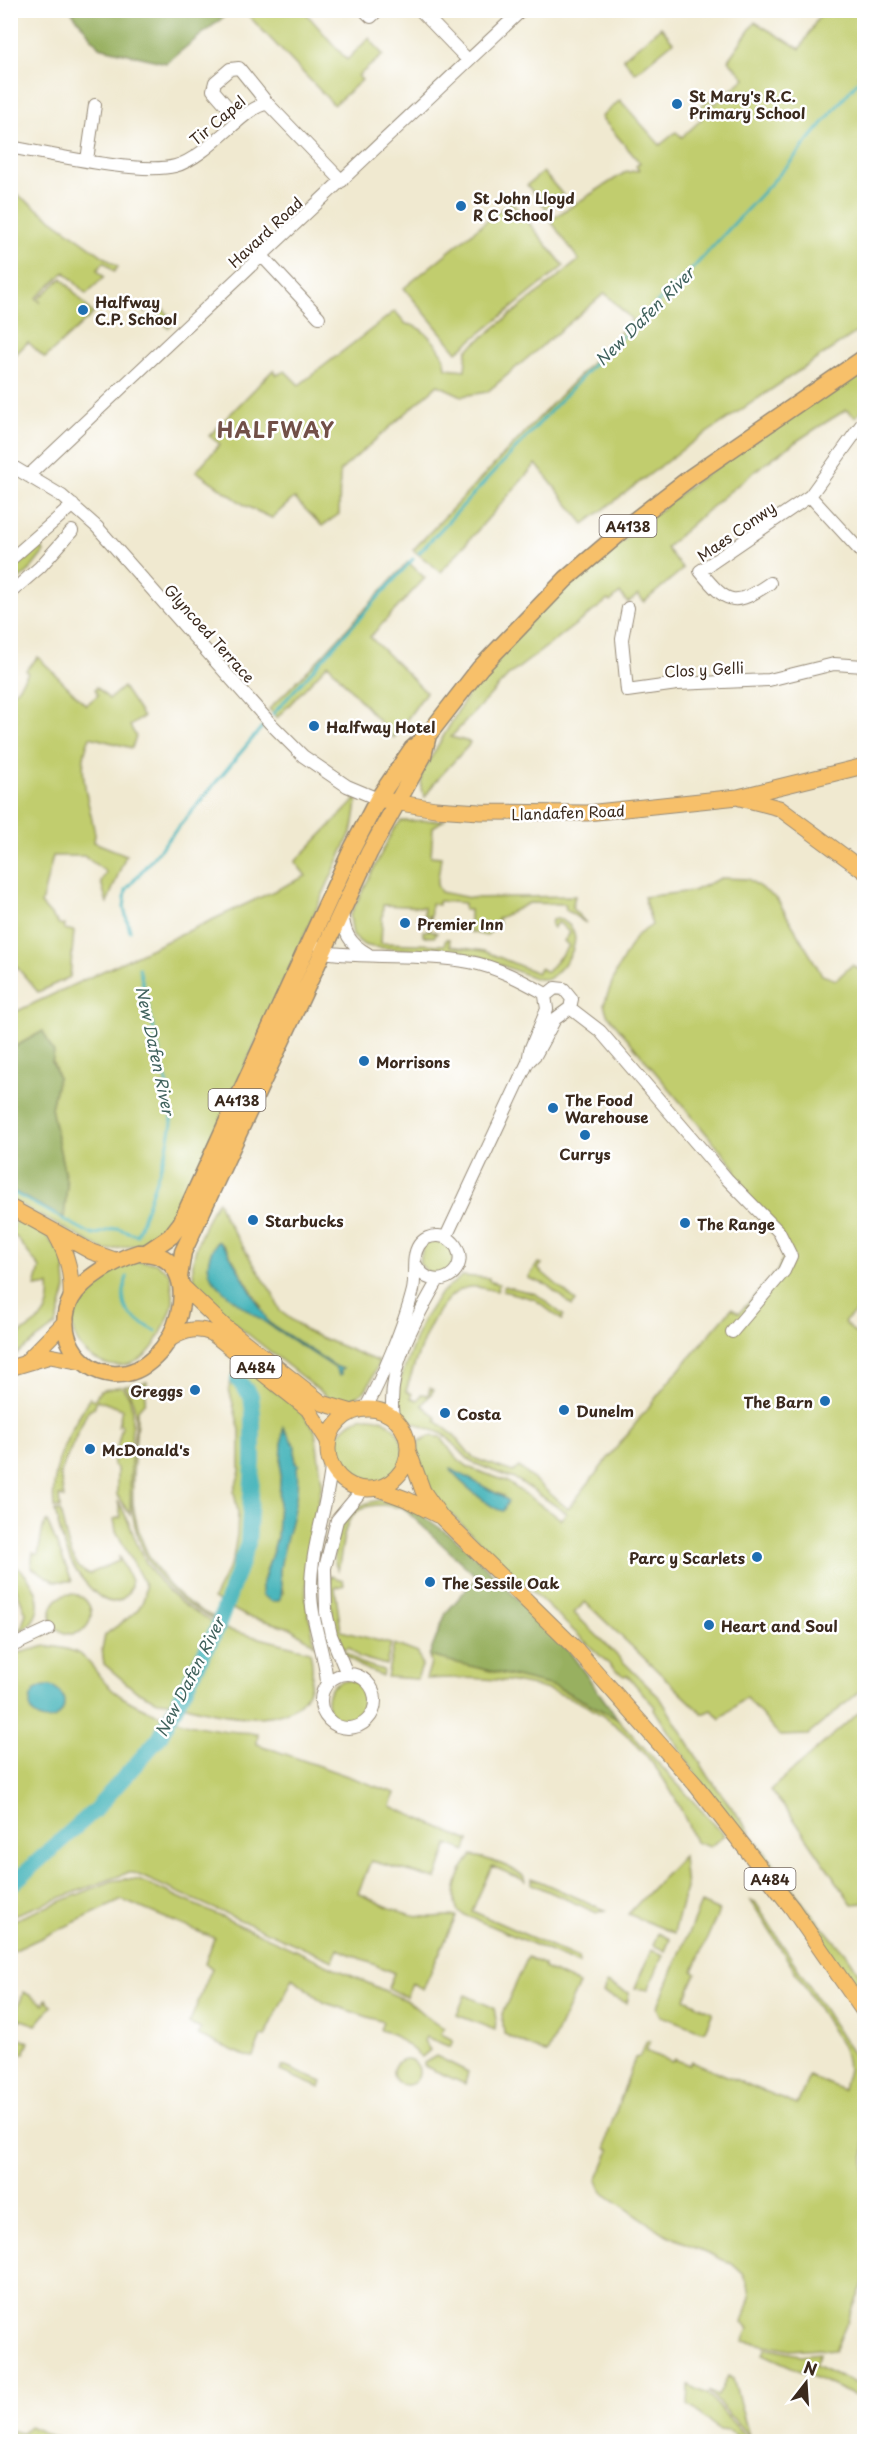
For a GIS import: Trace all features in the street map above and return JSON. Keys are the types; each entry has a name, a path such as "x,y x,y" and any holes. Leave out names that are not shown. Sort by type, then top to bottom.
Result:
{"highway":[{"name":"A4138","path":"146,1252 171,1236 181,1224 311,933 378,799 412,749 428,735 480,668 566,579 600,549 691,477 864,358"},
{"name":"A4138","path":"181,1281 183,1252 369,853 423,756 428,735"},
{"path":"146,1252 164,1260 181,1281 183,1306 156,1359 138,1370 109,1374 82,1362 68,1342 66,1321 71,1300 88,1281 118,1261 146,1252"}],"main road":[{"path":"738,798 864,766"},
{"path":"778,808 780,796 788,784"},
{"name":"Llandafen Road","path":"378,799 435,809 555,815 738,798"},
{"path":"738,798 778,808 864,871"},
{"path":"10,1207 54,1233 69,1237 105,1258 118,1261"},
{"path":"54,1233 64,1248 72,1272 71,1300"},
{"name":"A484","path":"181,1281 224,1326 322,1403 358,1410"},
{"path":"27,1361 66,1321"},
{"name":"A484","path":"167,1341 179,1333 194,1329 212,1333 308,1409 328,1441"},
{"path":"10,1368 27,1361 50,1356 82,1362"},
{"path":"358,1410 378,1410 393,1417 406,1436 408,1450 406,1463 399,1475 389,1484 370,1489 350,1485 339,1478 331,1467 327,1454 328,1441 339,1420 358,1410"},
{"name":"A484","path":"408,1450 423,1491 441,1517 575,1648 695,1784 792,1908 864,2012"},
{"name":"A484","path":"370,1489 406,1499 441,1517"}],"street":[{"path":"364,10 370,17 378,10"},
{"path":"420,10 468,60"},
{"name":"Havard Road","path":"28,476 522,10"},
{"path":"239,120 213,90 215,82 230,69 239,68 268,104"},
{"name":"Tir Capel","path":"10,147 137,167 175,166 209,148 254,106 268,104 342,180"},
{"path":"87,160 95,105"},
{"path":"262,256 319,317"},
{"path":"864,421 810,496 864,555"},
{"name":"Glyncoed Terrace","path":"10,465 73,505 97,527 270,723 296,749 347,786 378,799"},
{"name":"Maes Conwy","path":"770,583 750,597 735,601 721,596 700,572 810,496"},
{"path":"10,560 73,505"},
{"path":"10,593 48,552 72,531"},
{"name":"Clos y Gelli","path":"628,608 622,639 627,691 677,684 769,681 834,664 864,666"},
{"path":"342,911 348,940 369,954"},
{"path":"311,933 323,952 471,962 500,971 546,994"},
{"path":"559,1015 547,1009 544,1001 546,994 555,988 564,989 571,995 570,1008"},
{"path":"528,1062 559,1015 570,1008"},
{"path":"570,1008 600,1031 719,1170 773,1225 786,1244 791,1256 784,1271 732,1332"},
{"path":"446,1237 528,1062 530,1050 547,1009"},
{"path":"358,1410 381,1377 413,1290 415,1258 420,1244 431,1236 446,1237 457,1247 459,1262 452,1275 438,1280 424,1276 416,1265"},
{"path":"393,1417 393,1385 411,1332 438,1280"},
{"path":"327,1683 340,1675 347,1674 364,1679 374,1693 372,1714 362,1724 348,1728 330,1723 321,1706 322,1694 327,1683 324,1655 314,1623 311,1593 312,1562 331,1467"},
{"path":"347,1674 331,1635 326,1612 326,1568 337,1520 370,1489"},
{"path":"10,1647 49,1629"}],"green space":[{"path":"71,11 231,11 166,63 99,47"},
{"path":"244,11 304,11 347,60 369,38 383,55 358,76 362,80 334,105"},
{"path":"822,11 864,11 864,67 858,76 864,82 864,327 686,447 584,524 536,464 441,572 413,550 632,320 605,293 487,392 462,396 438,385 340,471 339,514 322,526 294,498 272,518 246,506 196,471 220,444 209,436 273,370 277,375 285,371 299,385 395,311 406,324 413,325 432,340 442,354 446,368 465,370 467,350 579,260 550,220 624,173 639,170 636,166 640,163 601,117 620,100 660,145 676,132 682,137 702,119 695,111 710,99 715,104 745,78 728,60 755,22 800,49"},
{"path":"661,27 673,42 635,73 623,58"},
{"path":"543,172 563,195 546,209 527,185"},
{"path":"11,190 118,267 114,272 104,262 97,270 104,277 86,294 65,272 36,298 41,303 38,299 62,278 93,314 45,358 28,342 11,359"},
{"path":"511,201 564,266 457,352 404,288"},
{"path":"148,303 161,306 172,320 171,326 168,328 152,308 146,312"},
{"path":"864,367 864,407 856,417 846,410 821,425 774,457 709,509 666,548 683,569 644,602 638,595 628,603 620,593 508,676 451,737 470,742 425,797 421,789 422,773 465,699 502,650 551,600 692,484"},
{"path":"40,546 44,552 29,571 11,586 11,568"},
{"path":"408,562 425,578 370,637 426,692 394,738 328,664 277,718 269,709 322,656"},
{"path":"38,657 86,705 98,695 95,689 97,687 109,699 123,687 143,717 130,726 136,736 132,748 90,737 83,773 95,834 94,842 126,855 107,903 101,882 106,872 84,856 53,856 41,904 59,924 65,925 64,929 74,931 70,977 38,992 10,959 11,693 17,689 28,673 26,670"},
{"path":"358,797 353,828 174,1223 153,1241 106,1251 11,1200 11,1190 64,1218 67,1185 51,1108 58,1077 43,1031 11,1049 11,1014 306,876 295,862"},
{"path":"444,820 433,827 431,856 441,857 437,885 441,892 470,898 575,896 572,908 586,923 566,910 565,904 529,903 497,919 499,924 486,936 470,932 470,910 464,910 464,903 439,901 439,905 431,904 430,930 437,933 434,937 423,936 423,931 428,931 429,916 424,916 424,907 383,905 381,943 444,945 446,939 449,939 450,946 484,951 537,973 540,968 547,972 569,946 564,941 570,933 558,922 553,928 551,925 552,920 557,918 573,931 575,939 569,957 549,979 537,979 478,956 373,947 364,945 353,936 350,916 393,830 401,821"},
{"path":"721,878 748,879 777,899 822,975 836,980 852,965 864,972 864,1305 844,1322 864,1342 864,1688 808,1735 780,1736 746,1697 720,1719 712,1710 703,1714 585,1602 574,1613 661,1699 709,1777 805,1906 850,1959 864,1981 864,2004 698,1778 654,1709 655,1707 627,1675 624,1676 615,1670 439,1503 430,1490 420,1466 419,1441 430,1436 441,1437 455,1457 470,1468 506,1481 561,1519 566,1513 519,1481 471,1462 445,1435 407,1420 398,1407 397,1389 422,1321 440,1294 462,1276 489,1278 489,1281 499,1284 497,1291 469,1287 457,1292 446,1302 428,1331 406,1391 412,1394 411,1398 418,1400 421,1394 428,1395 430,1388 434,1390 422,1405 437,1418 436,1421 455,1436 473,1458 513,1472 519,1467 568,1509 666,1385 732,1308 739,1313 777,1272 784,1256 780,1240 727,1179 736,1171 734,1167 607,1014 604,1004 616,972 636,936 652,925 644,897 693,891","holes":["451,1469 476,1485 504,1496 474,1493"]},
{"path":"43,1031 54,1053 52,1062 58,1077 51,1108 67,1185 64,1218 11,1190 11,1049"},
{"path":"218,1201 224,1217 273,1294 280,1311 308,1332 379,1362 363,1392 350,1399 330,1399 205,1300 195,1282 194,1254","holes":["216,1243 222,1244 227,1250 262,1308 208,1266"]},
{"path":"16,1217 45,1234 64,1258 66,1289 56,1325 11,1358 10,1340 40,1319 48,1306 49,1297 49,1285 35,1287 40,1268 16,1237 11,1236"},
{"path":"438,1239 451,1247 455,1260 447,1273 430,1275 419,1263 424,1244"},
{"path":"134,1261 155,1262 170,1274 173,1293 172,1306 160,1335 145,1355 128,1364 110,1365 94,1358 80,1346 73,1330 74,1312 88,1290 122,1266"},
{"path":"538,1263 542,1264 538,1269 576,1301 572,1306 547,1285 528,1278"},
{"path":"504,1286 536,1294 563,1315 562,1320 534,1299 503,1291"},
{"path":"235,1360 302,1412 315,1430 322,1483 307,1562 306,1599 315,1645 291,1628 246,1616 213,1599 233,1559 237,1534 238,1512 234,1492 240,1471 240,1430 229,1389","holes":["283,1429 297,1464 297,1481 280,1570 283,1593 262,1585 277,1538"]},
{"path":"147,1382 145,1402 137,1411 133,1479 133,1502 143,1542 151,1560 175,1591 190,1604 226,1622 225,1624 200,1612 180,1598 162,1581 139,1541 130,1493 135,1413 130,1394 124,1386"},
{"path":"121,1386 129,1396 132,1408 130,1515 117,1495 117,1468 113,1465 122,1426 119,1422 122,1409 97,1400 94,1408 87,1412 60,1473 64,1498 59,1496 60,1508 54,1508 58,1463 75,1423 90,1397 94,1400 100,1391"},
{"path":"369,1417 382,1420 393,1427 400,1438 403,1451 400,1464 393,1475 382,1482 369,1485 356,1482 345,1475 338,1464 335,1451 338,1438 345,1427 356,1420"},
{"path":"379,1500 408,1505 398,1507 380,1505 357,1511 346,1527 338,1570 334,1560 335,1550 338,1534 345,1519 362,1505"},
{"path":"118,1501 140,1551 162,1585 182,1603 216,1623 216,1629 176,1703 158,1701 136,1691 104,1664 102,1649 105,1635 138,1609 145,1594 145,1585 116,1531 114,1519 121,1517"},
{"path":"408,1505 465,1546 569,1651 618,1719 557,1687 429,1656 446,1613 477,1577 403,1508"},
{"path":"55,1511 60,1511 72,1556 82,1570 89,1574 119,1561 119,1556 131,1583 129,1591 121,1600 114,1602 101,1598 80,1576 67,1553"},
{"path":"47,1521 72,1581 54,1581 31,1567 33,1553 38,1555 43,1527"},
{"path":"11,1564 31,1581 38,1607 31,1623 11,1636 11,1631 21,1629 26,1613 11,1576"},
{"path":"330,1576 343,1580 344,1585 335,1588 341,1631 391,1644 386,1665 359,1657 349,1647 344,1649 334,1623"},
{"path":"71,1594 85,1600 91,1614 85,1628 71,1634 57,1628 51,1614 57,1600"},
{"path":"221,1628 310,1651 312,1679 304,1698 290,1710 270,1716 247,1717 224,1714 180,1704"},
{"path":"394,1644 418,1653 422,1666 417,1679 387,1677"},
{"path":"46,1646 63,1648 84,1657 102,1680 122,1697 153,1713 187,1724 258,1733 257,1744 395,1793 391,1806 469,1841 466,1851 448,1844 436,1879 371,1861 358,1893 401,1912 427,1917 456,1917 423,1989 412,1983 406,1997 388,1988 394,1973 338,1949 333,1961 134,1873 127,1873 11,1916 11,1655"},
{"path":"347,1652 360,1663 383,1670 382,1676 359,1666 344,1653"},
{"path":"429,1656 557,1687 618,1719 724,1835 710,1847 695,1842 675,1798 651,1761 623,1732 592,1709 557,1693 517,1683 474,1678 426,1679 431,1663"},
{"path":"348,1680 363,1686 369,1701 363,1716 348,1722 333,1716 327,1701 333,1686"},
{"path":"864,1708 864,1903 852,1904 793,1818 770,1790"},
{"path":"472,1856 494,1861 518,1873 526,1881 492,1866 472,1911 578,1958 579,1964 458,1912 455,1898 457,1883 463,1868"},
{"path":"683,1856 686,1888 674,1933 628,1914"},
{"path":"532,1878 605,1910 597,1913 532,1884"},
{"path":"138,1880 156,1887 403,1999 444,2028 441,2034 453,2040 450,2047 426,2037 424,2041 430,2050 422,2057 393,2034 380,2030 383,2022 323,2002 293,1978 265,2037 261,2036 253,2057 245,2056 198,2035 201,2029 189,2024 212,1968 205,1964 214,1938 122,1900 11,1952 11,1921 112,1881"},
{"path":"751,1901 756,1903 864,2072 864,2282 835,2351 820,2348 791,2350 743,2341 749,2329 742,2323 750,2297 748,2284 743,2274 732,2264 663,2233 602,2192 597,2180 610,2150 606,2148 608,2134 635,2058 639,2057 647,2041 650,2041 646,2051 672,2062 674,2059 689,2065 691,2061 797,2105 809,2076 843,2090 848,2069 843,2048"},
{"path":"701,1903 719,1911 693,1971 696,1973 685,1999 713,2012 705,2030 701,2031 661,2016 657,2008"},
{"path":"658,1933 670,1939 665,1951 653,1945"},
{"path":"651,1950 663,1955 648,1990 635,1988"},
{"path":"528,1957 544,1965 544,1968 579,1984 547,2054 504,2034 502,2014"},
{"path":"607,1983 629,1993 627,2003 603,1993"},
{"path":"24,1992 44,2004 46,1999 52,2006 36,2025 19,2019 14,2036 29,2042 24,2054 11,2054 11,2023"},
{"path":"465,1995 494,2008 495,2030 457,2015"},
{"path":"436,2056 468,2072 465,2084 424,2066 424,2063"},
{"path":"406,2059 415,2063 419,2072 415,2081 406,2085 397,2081 393,2072 397,2063"},
{"path":"283,2066 322,2082 320,2088 280,2071"},
{"path":"766,2348 799,2355 820,2353 815,2365 864,2387 864,2400 763,2354"},
{"path":"728,2376 733,2379 749,2436 708,2391 718,2396"},
{"path":"689,2385 707,2394 747,2438 746,2441 729,2431 720,2430 688,2405"},
{"path":"29,2426 65,2441 11,2441 11,2430 21,2433"}],"water":[{"path":"218,1241 227,1250 269,1323 343,1369 340,1371 342,1374 339,1375 335,1368 249,1311 219,1286 211,1276 208,1267 211,1253"},
{"path":"283,1427 295,1446 295,1463 299,1465 297,1467 298,1480 295,1506 280,1569 281,1597 279,1601 271,1601 262,1595 262,1585 277,1538"},
{"path":"451,1469 508,1501 503,1511 490,1505 473,1492"},
{"path":"47,1686 59,1691 64,1703 59,1715 47,1720 35,1715 30,1703 35,1691"}],"waterway":[{"name":"New Dafen River","path":"419,553 597,361 693,268 788,165 864,74"},
{"name":"New Dafen River","path":"273,714 413,559"},
{"name":"New Dafen River","path":"130,931 124,908 126,890 262,727"},
{"name":"New Dafen River","path":"10,1191 93,1235 117,1228 137,1235 167,1148 172,1123 166,1080 139,968"},
{"name":"New Dafen River","path":"127,1277 124,1297 128,1311 156,1331"},
{"name":"New Dafen River","path":"10,1886 95,1810 159,1738 217,1629 248,1543 253,1463 253,1414 251,1396 238,1380"},
{"name":"New Dafen River","path":"206,1651 211,1653"},
{"name":"New Dafen River","path":"197,1655 202,1657"}],"place":[{"name":"St Mary's R.C. Primary School","path":"677,104"},
{"name":"St John Lloyd R C School","path":"461,206"},
{"name":"Halfway C.P. School","path":"83,310"},
{"name":"Halfway Hotel","path":"314,726"},
{"name":"Premier Inn","path":"405,923"},
{"name":"Morrisons","path":"364,1061"},
{"name":"The Food Warehouse","path":"553,1108"},
{"name":"Currys","path":"585,1135"},
{"name":"Starbucks","path":"253,1220"},
{"name":"The Range","path":"685,1223"},
{"name":"Greggs","path":"195,1390"},
{"name":"The Barn","path":"825,1401"},
{"name":"Dunelm","path":"564,1410"},
{"name":"Costa","path":"445,1413"},
{"name":"McDonald's","path":"90,1449"},
{"name":"Parc y Scarlets","path":"757,1557"},
{"name":"The Sessile Oak","path":"430,1582"},
{"name":"Heart and Soul","path":"709,1625"}],"district":[{"name":"HALFWAY","path":"276,429"}]}
